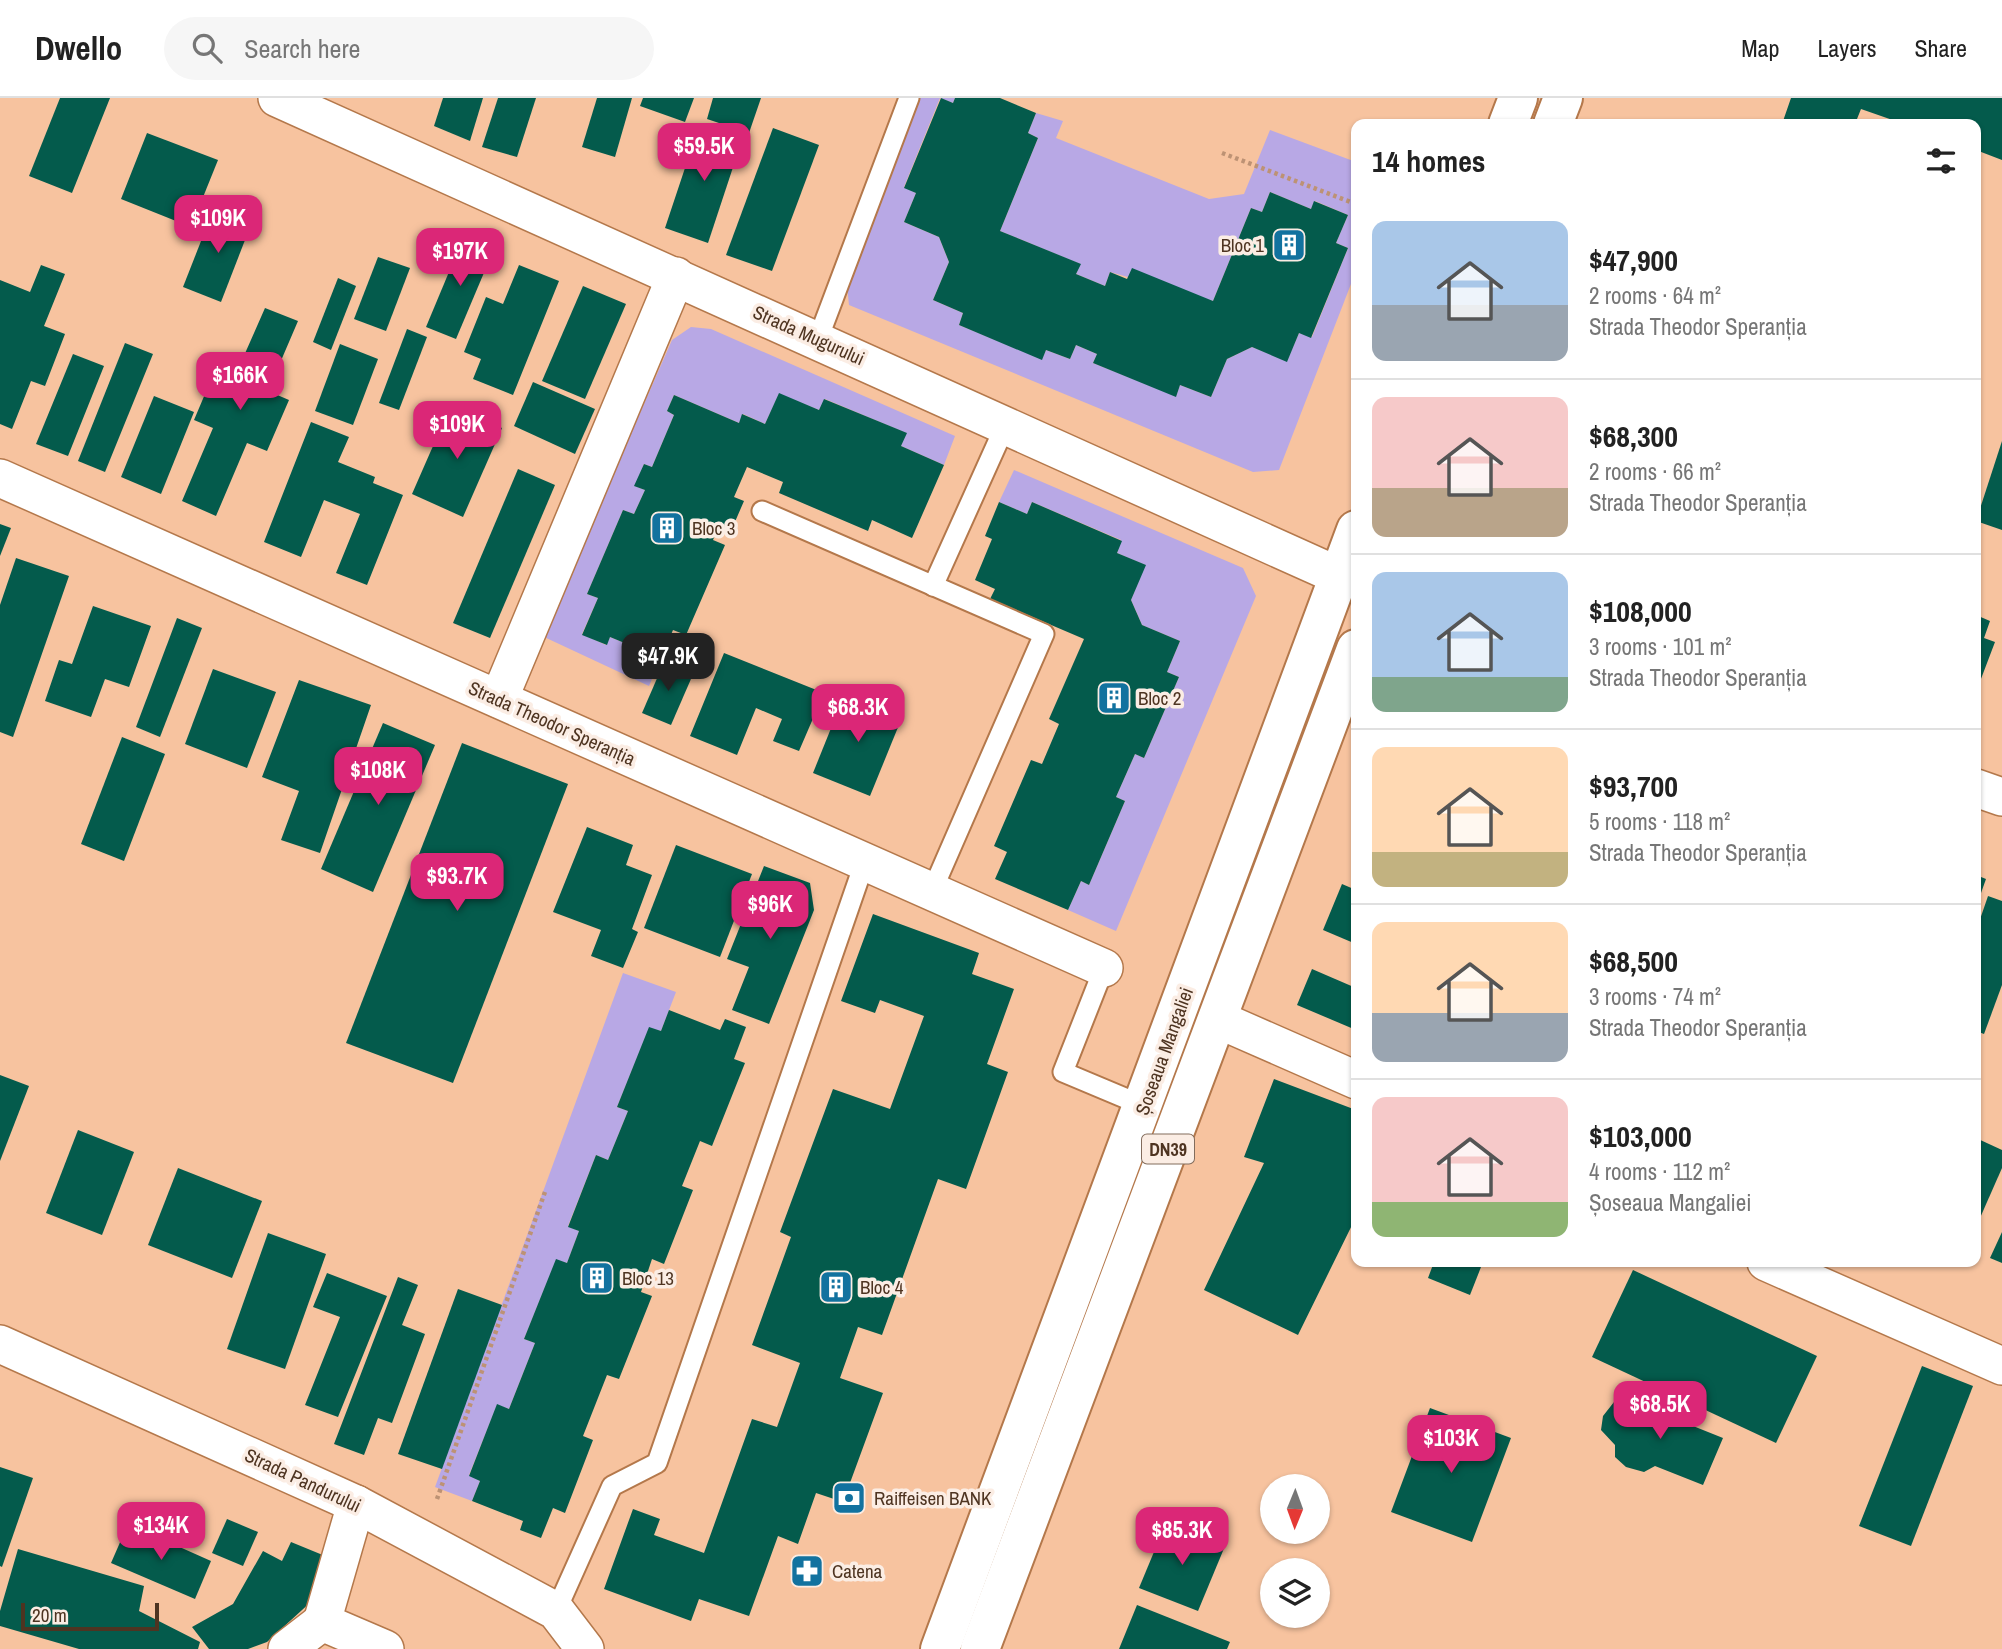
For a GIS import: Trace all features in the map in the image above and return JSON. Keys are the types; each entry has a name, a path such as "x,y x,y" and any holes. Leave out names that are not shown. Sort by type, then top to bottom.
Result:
{"main road":[{"path":"1510,119 1518,98"},
{"path":"1555,119 1563,98"},
{"name":"Șoseaua Mangaliei","path":"940,1649 1351,544"},
{"name":"Șoseaua Mangaliei","path":"980,1649 1351,662"}],"street":[{"name":"Strada Mugurului","path":"277,98 818,339 1339,576"},
{"path":"499,699 676,276"},
{"name":"Strada Theodor Speranția","path":"0,478 1104,968"},
{"path":"1981,790 2002,797"},
{"path":"1217,1018 1351,1078"},
{"path":"1777,1267 2002,1367"},
{"name":"Strada Pandurului","path":"0,1344 356,1504 556,1611 585,1649"},
{"path":"287,1649 322,1622 356,1504"},
{"path":"322,1622 385,1649"}],"lane":[{"path":"818,339 909,98"},
{"path":"933,586 1006,424"},
{"path":"762,511 1044,634 932,891"},
{"path":"556,1611 612,1486 657,1463 865,861"},
{"path":"1104,968 1063,1072 1144,1106"}],"path":[{"path":"1222,153 1351,202"},
{"path":"423,1539 546,1189"}],"shaded area":[{"path":"920,98 940,98 904,187 916,193 904,222 939,237 949,262 933,300 963,313 959,325 1042,359 1046,350 1070,359 1076,345 1097,354 1093,363 1176,396 1180,385 1211,397 1227,359 1252,347 1287,361 1299,333 1312,337 1348,248 1336,243 1348,215 1315,201 1311,209 1270,192 1262,212 1251,208 1213,301 1110,272 1105,286 1076,274 1080,264 1000,231 1038,138 1028,133 1036,113 1063,121 1056,138 1209,199 1244,194 1270,130 1351,160 1351,284 1279,470 1253,472 849,305 847,286"},
{"path":"940,98 955,98 953,103"},
{"path":"691,327 711,329 955,436 944,465 901,446 906,433 825,399 819,410 779,394 765,424 743,414 739,423 674,395 667,411 674,415 652,467 644,464 635,486 645,490 634,514 623,510 587,594 598,598 582,634 606,645 610,637 661,658 649,686 542,636 672,340"},
{"path":"1014,470 1243,568 1256,596 1116,931 1068,910 1081,881 1089,885 1125,801 1116,797 1135,754 1144,758 1179,677 1167,672 1180,641 1142,625 1131,600 1145,565 1117,553 1121,540 1032,502 1027,514 999,502"},
{"path":"623,973 676,992 661,1031 649,1028 617,1107 628,1111 608,1160 596,1155 568,1226 579,1231 567,1263 556,1260 524,1339 535,1343 509,1409 497,1405 469,1475 480,1481 472,1501 435,1487"}],"building":[{"path":"60,98 110,98 72,193 29,176"},
{"path":"443,98 483,98 470,141 434,126"},
{"path":"498,98 536,98 517,157 482,147"},
{"path":"597,98 632,98 615,157 582,147"},
{"path":"643,98 694,98 685,122 640,106"},
{"path":"713,98 761,98 749,133 707,119"},
{"name":"Bloc 1","path":"941,98 953,103 955,98 1000,98 1036,113 1028,133 1038,138 1000,231 1081,264 1076,274 1105,286 1110,272 1127,279 1132,268 1213,301 1251,208 1262,212 1270,192 1311,209 1314,201 1348,215 1336,243 1348,248 1311,338 1299,333 1287,362 1252,347 1227,359 1211,397 1180,385 1176,397 1093,363 1097,354 1076,345 1070,359 1046,350 1042,360 959,325 963,313 933,300 949,262 939,237 904,222 916,193 904,188"},
{"path":"1791,98 2002,98 2002,160 1981,152 1981,119 1890,119 1861,109 1857,119 1784,119"},
{"path":"700,123 743,137 708,243 665,228"},
{"path":"773,128 819,145 772,271 726,255"},
{"path":"147,133 218,160 191,227 121,199"},
{"path":"214,208 252,222 221,302 183,287"},
{"path":"464,236 494,249 456,339 426,327"},
{"path":"378,257 410,268 386,331 354,319"},
{"path":"41,265 65,274 44,326 65,334 45,386 31,381 12,429 0,424 0,280 30,292"},
{"path":"519,265 559,281 513,395 473,379 481,359 464,352 486,297 503,304"},
{"path":"338,278 356,286 331,350 313,342"},
{"path":"583,286 626,304 585,399 542,381"},
{"path":"265,308 298,321 268,391 289,400 267,451 247,443 216,516 182,501 213,428 194,420 216,368 235,376"},
{"path":"407,329 427,337 399,410 379,403"},
{"path":"125,343 153,354 105,472 78,461"},
{"path":"340,344 378,359 353,425 315,411"},
{"path":"73,354 104,366 68,456 36,444"},
{"path":"533,382 595,409 575,454 514,426"},
{"name":"Bloc 3","path":"779,393 819,410 824,399 907,433 901,446 944,465 912,538 872,520 868,531 779,493 783,482 747,467 734,497 744,501 731,531 719,526 713,540 725,545 686,635 673,630 661,658 610,637 607,645 582,635 598,598 587,594 623,510 634,514 645,490 634,486 644,464 652,467 674,415 667,411 674,395 739,423 742,414 765,424"},
{"path":"154,396 194,412 161,494 121,477"},
{"path":"451,405 502,428 463,517 412,494"},
{"path":"311,422 349,437 338,462 375,477 373,483 403,495 367,585 336,573 360,514 324,500 301,557 264,542"},
{"path":"2002,441 2002,530 1981,523 1981,506"},
{"path":"518,469 555,485 490,638 453,623"},
{"name":"Bloc 2","path":"999,502 1027,514 1032,502 1122,541 1117,553 1146,565 1131,600 1142,625 1180,641 1167,672 1179,677 1144,758 1135,754 1116,797 1125,801 1089,885 1081,881 1068,910 995,879 1007,852 994,846 1031,760 1042,764 1059,724 1049,719 1084,639 990,599 995,589 975,580 992,539 985,536"},
{"path":"0,524 11,528 0,556"},
{"path":"16,558 69,576 13,737 0,732 0,605"},
{"path":"93,606 151,626 129,687 105,679 91,717 45,701 59,660 72,664"},
{"path":"1981,617 1990,621 1984,638 1995,642 1981,679"},
{"path":"177,618 202,628 160,737 136,727"},
{"path":"724,653 824,693 799,751 773,741 782,719 756,708 737,755 690,736"},
{"path":"665,660 694,672 671,725 642,713"},
{"path":"213,669 276,692 247,768 185,744"},
{"path":"299,680 371,705 320,853 281,840 299,791 262,777"},
{"path":"846,691 903,715 870,796 813,773"},
{"path":"383,723 435,745 373,892 321,869"},
{"path":"122,737 165,754 124,861 81,844"},
{"path":"462,743 568,784 453,1083 346,1043"},
{"path":"587,827 633,845 626,865 652,875 632,929 638,932 623,968 591,956 601,930 553,912"},
{"path":"676,845 752,874 720,957 644,928"},
{"path":"764,866 810,883 814,910 769,1024 732,1010 749,967 727,959"},
{"path":"1981,877 1986,879 1981,893"},
{"path":"1342,884 1351,888 1351,942 1323,930"},
{"path":"1988,896 2002,901 2002,985 1984,1034 1981,1033 1981,916"},
{"name":"Bloc 4","path":"873,914 979,953 972,974 1014,989 987,1064 1008,1072 966,1189 938,1179 882,1335 858,1327 840,1378 883,1393 843,1502 816,1493 798,1544 778,1536 749,1616 699,1599 691,1621 604,1589 633,1509 660,1519 654,1535 704,1553 752,1419 777,1427 800,1363 752,1345 791,1237 780,1232 833,1089 890,1109 924,1016 880,1000 875,1013 841,1001"},
{"path":"1312,969 1351,986 1351,1028 1297,1005"},
{"name":"Bloc 13","path":"669,1010 720,1030 725,1019 746,1027 734,1059 745,1063 712,1146 700,1141 682,1186 693,1190 664,1264 652,1259 641,1292 652,1296 619,1379 607,1375 583,1436 593,1440 565,1513 553,1508 541,1538 520,1530 523,1521 472,1501 480,1481 469,1476 497,1404 509,1409 535,1343 524,1339 556,1259 567,1263 579,1231 568,1227 596,1155 608,1160 628,1111 617,1107 649,1027 661,1031"},
{"path":"0,1075 29,1086 0,1161"},
{"path":"1274,1079 1351,1108 1351,1227 1298,1335 1204,1290 1264,1163 1244,1157"},
{"path":"78,1130 134,1152 102,1235 46,1213"},
{"path":"1981,1140 2002,1150 2002,1168 1981,1216"},
{"path":"178,1168 262,1201 232,1278 148,1245"},
{"path":"2002,1232 2002,1263 1990,1258"},
{"path":"268,1233 326,1254 285,1369 227,1349"},
{"path":"1432,1267 1481,1267 1470,1295 1428,1278"},
{"path":"1633,1270 1817,1356 1776,1443 1592,1357"},
{"path":"327,1273 387,1296 338,1417 305,1405 340,1317 313,1307"},
{"path":"398,1277 418,1285 402,1325 425,1334 392,1423 378,1418 364,1455 334,1444"},
{"path":"458,1289 502,1305 442,1469 398,1454"},
{"path":"1922,1366 1973,1386 1911,1546 1859,1526"},
{"path":"1654,1401 1671,1408 1673,1418 1723,1438 1703,1485 1655,1466 1644,1472 1626,1467 1615,1457 1615,1445 1601,1430 1603,1416 1614,1402 1636,1406"},
{"path":"1430,1408 1511,1438 1472,1542 1391,1512"},
{"path":"0,1467 33,1478 2,1567 0,1566"},
{"path":"227,1519 258,1532 243,1566 212,1553"},
{"path":"1166,1523 1225,1546 1198,1611 1139,1588"},
{"path":"128,1524 211,1561 195,1599 111,1563"},
{"path":"291,1542 330,1558 313,1600 267,1642 248,1649 209,1649 192,1627 233,1604 263,1551 282,1561"},
{"path":"18,1549 144,1586 139,1611 200,1642 198,1649 79,1649 0,1626 0,1611"},
{"path":"1137,1605 1230,1642 1227,1649 1119,1649"}],"place":[{"name":"Bloc 1","path":"1289,245"},
{"name":"Bloc 3","path":"667,528"},
{"name":"Bloc 2","path":"1114,698"},
{"name":"Bloc 13","path":"597,1278"},
{"name":"Bloc 4","path":"836,1287"},
{"name":"Raiffeisen BANK","path":"849,1498"},
{"name":"Catena","path":"807,1571"}]}
